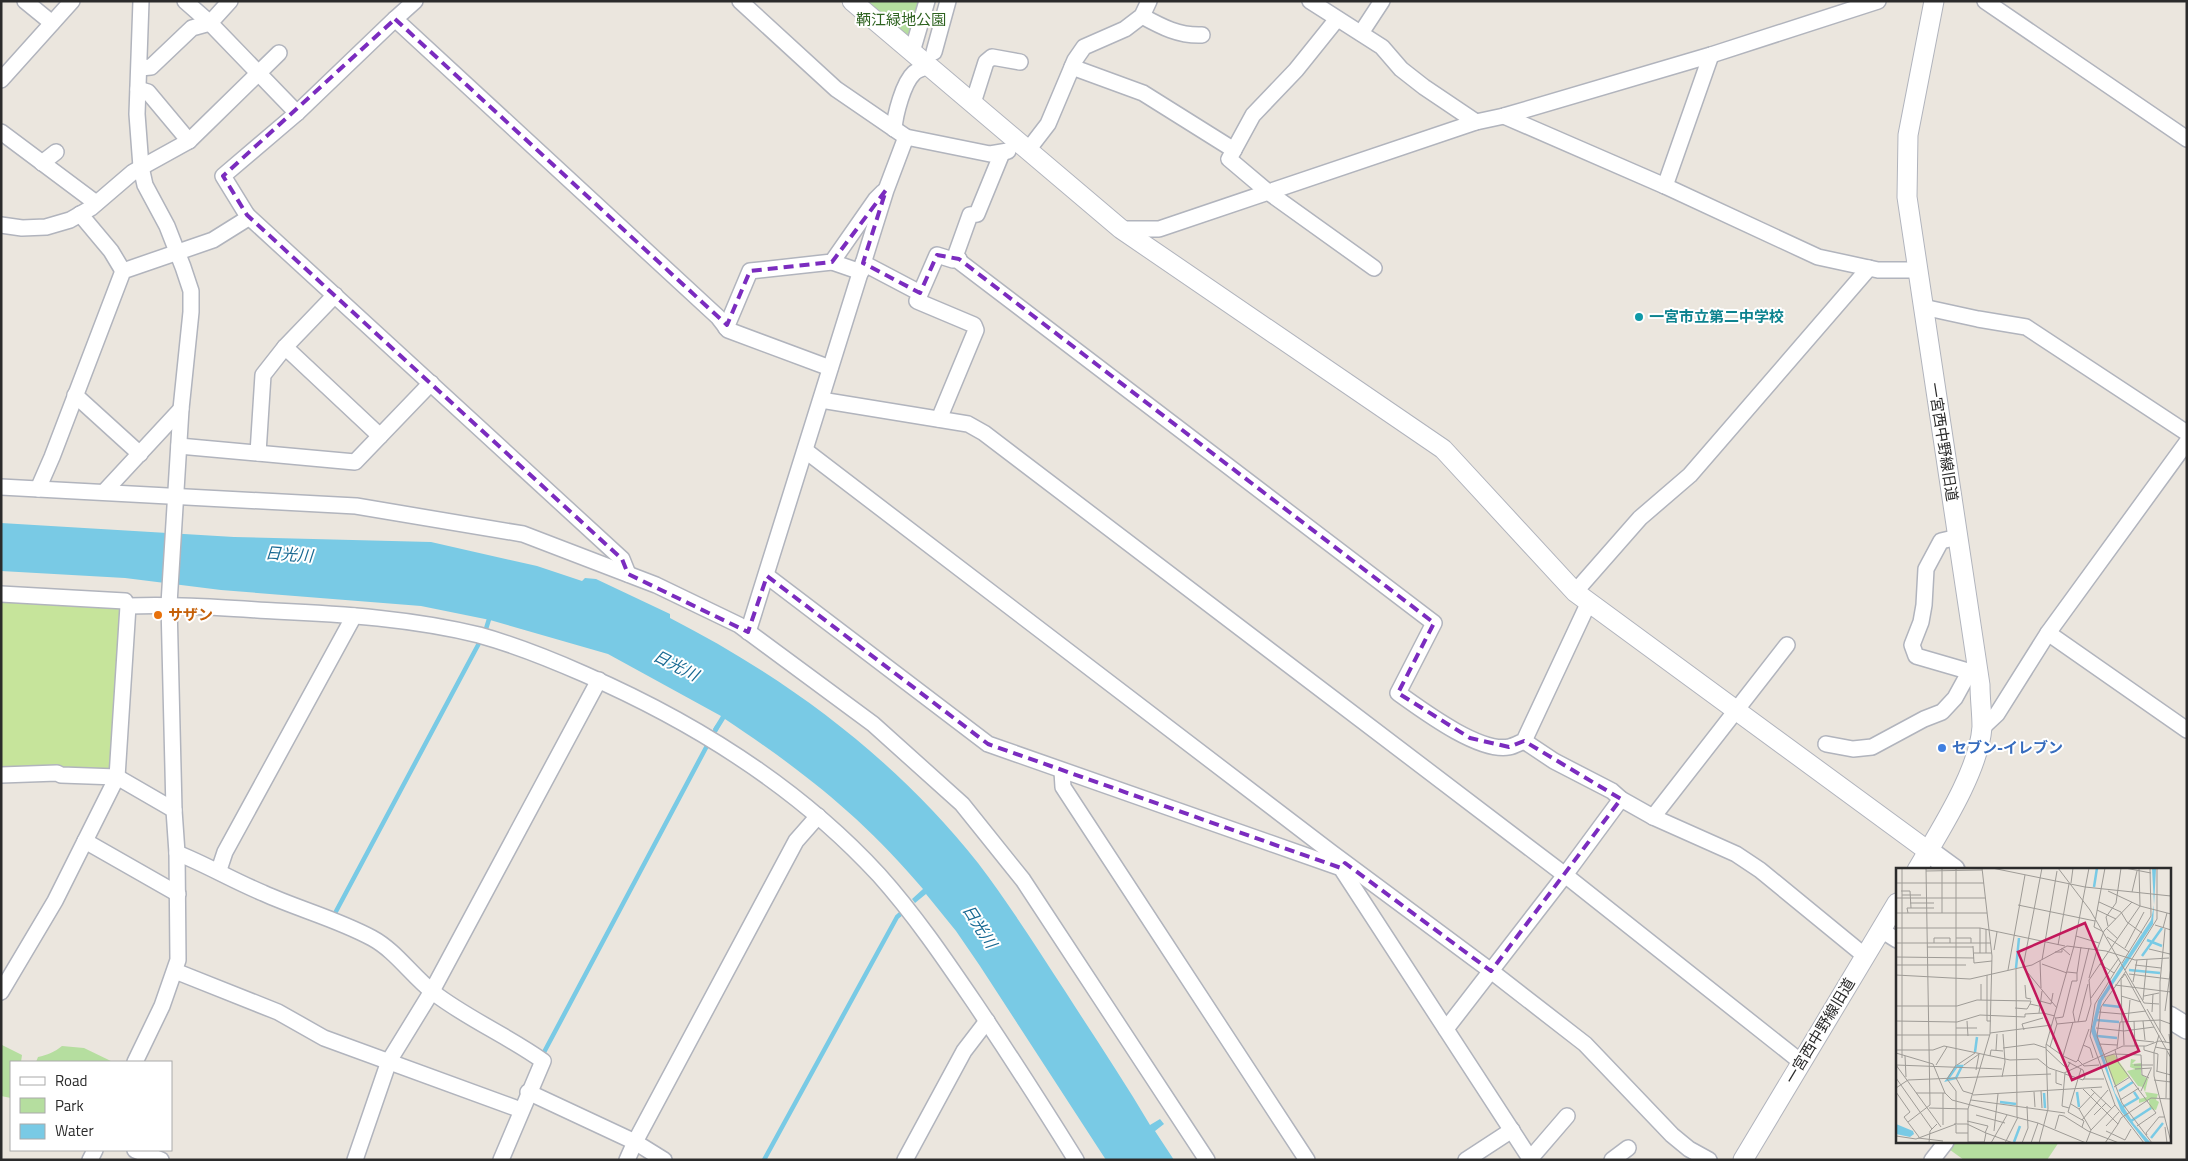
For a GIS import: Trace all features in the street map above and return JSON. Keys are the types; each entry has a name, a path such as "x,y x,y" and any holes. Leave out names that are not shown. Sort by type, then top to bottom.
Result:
{"main road":[{"path":"1928,852 1951,868"},
{"path":"2170,1018 2187,1028"}],"street":[{"path":"25,1 52,23"},
{"path":"1,80 72,1"},
{"path":"135,1061 175,971 178,960 177,853 174,810 169,604 191,298 178,252 146,184 141,167 137,114 141,1"},
{"path":"186,1 210,23 258,75 297,113"},
{"path":"140,68 151,67 192,28 210,23 230,1"},
{"path":"415,1 297,113 223,176 247,215 622,559 628,574"},
{"path":"740,1 836,89 900,133 990,154 1024,147 1048,124 1072,67 1084,47 1125,29 1142,16 1149,1"},
{"path":"852,1 912,52 931,59 973,104 1121,229 1443,449 1582,597 1928,852"},
{"path":"912,52 927,1"},
{"path":"748,632 806,452 830,368 886,190 900,133 895,117 903,94 913,74 931,59 948,1"},
{"path":"1310,1 1382,47 1402,69 1424,87 1476,122"},
{"path":"1361,33 1382,1"},
{"path":"1121,229 1160,229 1476,122 1504,116 1711,55 1878,1"},
{"name":"一宮西中野線旧道","path":"1918,868 1958,797 1976,754 1982,728 1978,674 1907,197 1908,135 1934,1"},
{"path":"1985,1 2187,139"},
{"path":"1142,16 1164,28 1185,36 1202,35"},
{"path":"395,19 718,317 726,328 830,368"},
{"path":"1337,19 1296,70 1258,108 1229,159 1268,192 1374,268"},
{"path":"1,225 22,228 46,228 80,214 141,167 189,141 279,54"},
{"path":"1665,186 1711,55"},
{"path":"973,104 986,62 992,57 1020,62"},
{"path":"1072,67 1143,92 1234,150"},
{"path":"138,88 148,92 189,141"},
{"path":"1504,116 1665,186 1818,257 1870,268 1917,270"},
{"path":"1,132 96,203"},
{"path":"42,163 56,152"},
{"path":"1002,152 977,214 970,215 956,254 959,259 1434,623 1398,694 1431,717 1470,738 1491,746 1509,747 1524,741 1582,597 1640,518 1690,475 1870,268"},
{"path":"832,262 876,198 886,190"},
{"path":"38,489 52,457 122,270 112,251 80,214"},
{"path":"122,270 213,240 245,220 247,215"},
{"path":"938,419 976,330 974,325 916,301 937,255 953,260 959,259"},
{"path":"726,328 750,271 832,262 862,268 920,293"},
{"path":"258,453 263,375 285,347 335,295"},
{"path":"1923,307 2026,327 2187,433"},
{"path":"285,347 380,436"},
{"path":"179,446 355,462 431,384"},
{"path":"75,395 140,454"},
{"path":"821,400 968,424 984,433 1565,875 1801,1062"},
{"path":"104,492 182,409"},
{"path":"1982,728 1997,714 2048,633 2187,442"},
{"path":"806,452 1343,865 1491,971 1585,1044 1672,1135 1689,1149 1709,1160"},
{"path":"1,487 356,506 523,534 656,585 739,625 873,724 962,804 1023,880 1207,1160"},
{"path":"1958,537 1940,541 1926,569 1924,606 1912,645 1916,656 1978,674"},
{"path":"767,576 988,744 1062,771 1343,865 1530,1159 1567,1116"},
{"path":"1,594 126,601 128,606 118,776 55,901 1,992"},
{"path":"128,606 169,604 354,616 479,635 518,647 599,680 695,728 763,772 818,816 879,875 937,947 1076,1160"},
{"path":"219,870 225,852 354,616"},
{"path":"2048,633 2187,730"},
{"path":"1653,817 1787,646"},
{"path":"1826,744 1853,749 1872,747 1924,719 1942,712 1955,698 1966,678 1978,674"},
{"path":"354,1160 389,1061 432,991 599,680"},
{"path":"1524,741 1554,762 1612,790 1621,799 1653,817 1736,854 1768,876 1865,956"},
{"path":"1062,771 1063,787 1307,1160"},
{"path":"1,775 57,773 61,775 118,776 174,810"},
{"path":"1446,1029 1621,799"},
{"path":"627,1160 634,1142 796,842 818,816"},
{"path":"85,841 178,894"},
{"path":"177,853 219,870 261,893 372,938 414,973 432,991 543,1061 528,1092 501,1160"},
{"name":"一宮西中野線旧道","path":"1743,1160 1865,956 1889,935 1896,907"},
{"path":"175,971 278,1012 324,1038 521,1110"},
{"path":"905,1160 964,1051 987,1021"},
{"path":"528,1092 634,1142 664,1160"},
{"path":"1466,1160 1512,1130"},
{"path":"1933,1159 1944,1144"},
{"path":"1612,1160 1628,1148"},
{"path":"138,1151 161,1160"}],"highlighted area":[{"path":"395,19 727,325 750,271 832,262 886,190 863,263 920,293 937,255 959,259 1434,623 1398,693 1470,738 1509,747 1524,741 1621,799 1491,971 1345,863 1341,868 988,744 767,576 748,632 628,574 622,559 247,215 223,176"}],"green space":[{"name":"鞆江緑地公園","path":"852,1 927,1 912,52"},
{"path":"1,601 121,609 114,772 62,771 61,766 1,769"},
{"path":"1,1042 2,1045 22,1055 21,1061 10,1061 10,1098 1,1096"},
{"path":"62,1046 84,1048 111,1061 36,1061 38,1057 57,1050"},
{"path":"1948,1144 2058,1144 2047,1160 1964,1160 1946,1147"}],"water":[{"name":"日光川","path":"1,523 234,537 431,542 537,566 582,581 585,578 596,579 670,614 670,618 756,667 797,694 837,724 912,789 946,825 978,863 1012,910 1150,1125 1160,1119 1164,1124 1155,1131 1174,1160 1106,1160 956,931 926,894 915,903 912,899 923,889 877,839 830,796 753,738 725,719 717,732 713,729 721,716 608,654 490,620 421,606 221,590 125,578 1,571"}],"waterway":[{"path":"333,917 485,632 490,616"},
{"path":"542,1056 717,727"},
{"path":"764,1160 897,917 906,909"}],"place":[{"name":"一宮市立第二中学校","path":"1639,317"},
{"name":"サザン","path":"158,615"},
{"name":"セブン-イレブン","path":"1942,748"}]}
